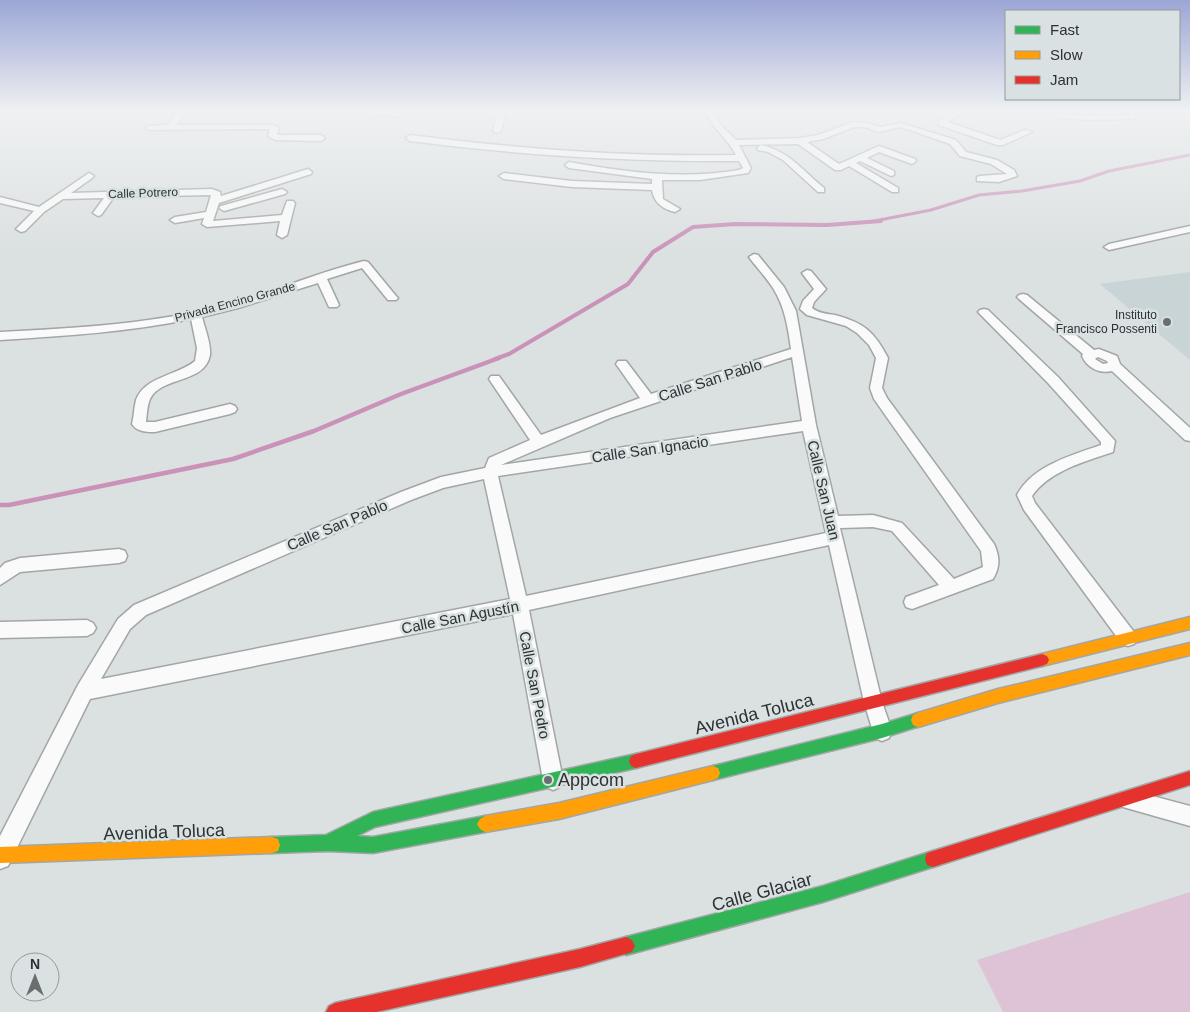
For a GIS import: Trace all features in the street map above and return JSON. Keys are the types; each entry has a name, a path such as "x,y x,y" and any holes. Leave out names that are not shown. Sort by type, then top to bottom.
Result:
{"street":[{"path":"504,176 572,184 656,182 742,172 747,168 742,158"},
{"path":"785,158 821,190"},
{"path":"823,158 836,168 861,158"},
{"path":"861,158 892,173"},
{"path":"905,158 912,161"},
{"path":"978,158 1002,165 1011,172 1012,176 999,179 980,179"},
{"path":"849,164 895,190"},
{"path":"569,165 656,182"},
{"path":"286,218 208,224 209,212 215,201 308,172"},
{"path":"21,229 41,210 89,176"},
{"path":"656,182 661,204 675,210"},
{"name":"Calle Potrero","path":"62,196 212,192 217,194 215,201"},
{"path":"176,220 282,192"},
{"path":"98,213 111,194"},
{"path":"0,200 41,210"},
{"path":"282,235 290,203"},
{"path":"1109,247 1190,229"},
{"name":"Calle San Juan","path":"754,256 783,292 793,322 809,425 882,731"},
{"name":"Privada Encino Grande","path":"0,336 90,331 149,324 196,315 364,264 392,298"},
{"path":"808,273 820,289 809,301 806,309 810,313 850,323 862,330 874,342 882,358 876,388 881,399 988,549 992,567 987,574 912,602"},
{"path":"321,278 333,305"},
{"path":"1023,297 1090,354 1104,354 1113,360 1114,365 1190,436"},
{"path":"984,312 1053,380 1108,442 1108,448 1052,470 1027,488 1024,495 1029,506 1128,638"},
{"path":"196,315 204,353 203,360 196,367 150,389 142,401 139,424 145,427 155,427 230,409"},
{"name":"Calle San Pablo","path":"0,856 84,691 124,624 140,610 406,496 441,483 490,472 494,462 538,441 648,400 798,351"},
{"path":"622,364 648,400"},
{"path":"496,379 538,441"},
{"name":"Calle San Ignacio","path":"490,472 809,425"},
{"name":"Calle San Pedro","path":"490,472 520,606 553,780"},
{"name":"Calle San Agustín","path":"84,691 520,606 833,529 873,521 889,524 897,528 951,587"},
{"path":"0,578 11,568 20,566 119,556"},
{"name":"Avenida Toluca","path":"328,843 373,820 553,780 1190,623"},
{"path":"0,630 87,628"},
{"name":"Avenida Toluca","path":"0,856 328,843 373,845 559,811 882,731 1007,694 1190,649"},
{"name":"Calle Glaciar","path":"335,1012 580,958 823,894 1190,778"},
{"path":"1126,799 1190,816"}],"shaded area":[{"name":"Instituto Francisco Possenti","path":"1190,272 1190,360 1100,284"},
{"path":"1190,892 1190,1012 1003,1012 977,960"}],"waterway":[{"path":"870,222 931,210 979,195 1022,191 1080,181 1109,171 1174,158"},
{"path":"870,222 881,221"},
{"path":"495,359 509,354 628,284 653,252 693,227 735,224 827,225 870,222"},
{"path":"0,505 9,505 233,459 314,431 401,394 499,358"}],"traffic: fast":[{"path":"713,773 882,731 918,720"},
{"path":"329,842 373,820 636,761"},
{"path":"272,845 328,843 373,845 485,824"},
{"path":"626,946 823,894 933,859"}],"traffic: slow":[{"path":"1042,660 1190,623"},
{"path":"918,720 998,696 1190,649"},
{"path":"485,824 559,811 713,773"},
{"path":"0,855 272,845"}],"traffic: jam":[{"path":"636,761 1042,660"},
{"path":"933,859 1190,778"},
{"path":"335,1012 580,958 626,946"}],"place":[{"name":"Instituto Francisco Possenti","path":"1167,322"},
{"name":"Appcom","path":"548,780"}]}
